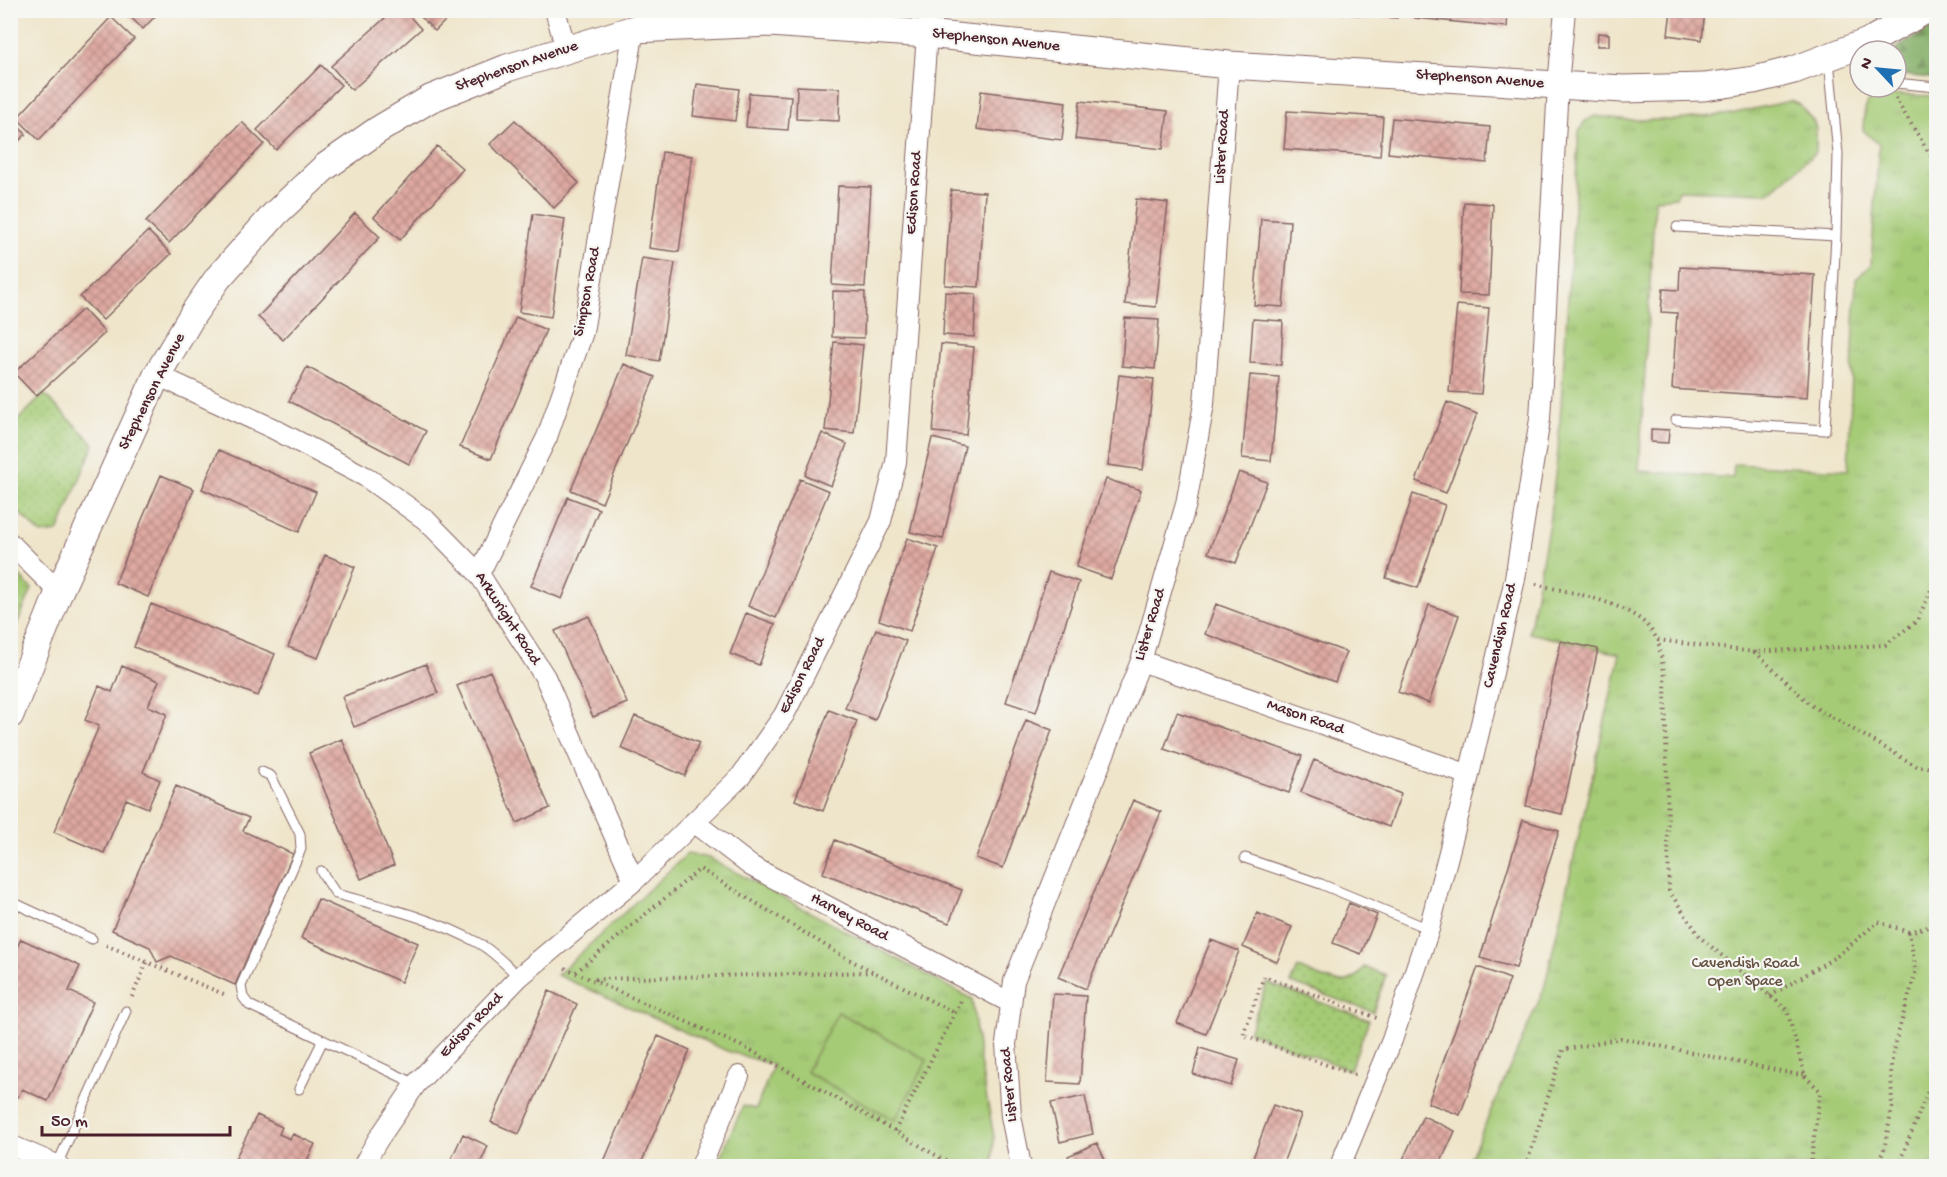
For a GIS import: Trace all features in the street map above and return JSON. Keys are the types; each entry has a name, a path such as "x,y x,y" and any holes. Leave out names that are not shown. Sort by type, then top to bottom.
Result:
{"street":[{"path":"555,10 566,49"},
{"name":"Cavendish Road","path":"1340,1167 1397,1025 1429,929 1469,776 1515,579 1540,419 1558,85 1565,10"},
{"name":"Stephenson Avenue","path":"1881,39 1926,10"},
{"name":"Stephenson Avenue","path":"10,715 59,592 157,375 193,314 218,278 275,214 325,167 378,130 430,99 507,68 634,28 770,23 927,34 1229,64 1623,89 1704,87 1754,80 1848,52"},
{"name":"Simpson Road","path":"479,574 547,437 583,332 634,28"},
{"name":"Edison Road","path":"363,1167 377,1141 416,1084 519,977 634,881 741,776 784,716 881,521 896,462 927,34"},
{"name":"Lister Road","path":"1021,1167 1011,1116 1006,1044 1014,981 1141,661 1186,504 1204,404 1229,64"},
{"name":"Arkwright Road","path":"157,375 273,428 366,477 426,520 479,574 545,677 634,881"},
{"path":"10,543 59,592"},
{"name":"Mason Road","path":"1141,661 1469,776"},
{"name":"Harvey Road","path":"694,822 751,866 1011,1003"},
{"path":"700,1167 739,1076"},
{"path":"10,1145 58,1166"}],"lane":[{"path":"1676,420 1825,430 1836,236 1838,154 1829,58"},
{"path":"1908,84 1936,87"},
{"path":"1677,227 1836,236"},
{"path":"261,772 271,776 300,834 301,849 241,986 243,997 249,1005 416,1084"},
{"path":"1245,858 1321,884 1429,929"},
{"path":"321,871 336,894 448,928 482,945 519,977"},
{"path":"10,901 92,939"},
{"path":"58,1166 126,1011"},
{"path":"299,1089 323,1040"}],"path":[{"path":"1896,99 1936,164"},
{"path":"1515,579 1597,599 1617,607 1641,619 1658,640 1665,677 1669,891 1701,938 1787,1010 1805,1076 1820,1091 1811,1163 1815,1167"},
{"path":"1658,640 1754,652 1884,645 1917,621 1936,579"},
{"path":"1930,594 1936,594"},
{"path":"1754,652 1811,705 1918,767 1936,766"},
{"path":"576,972 700,870 846,958 955,1013"},
{"path":"1770,996 1837,956 1878,922 1909,932 1936,925"},
{"path":"1876,1167 1884,1149 1892,1108 1891,1065 1916,971 1909,932"},
{"path":"92,939 249,1005"},
{"path":"126,1011 147,962"},
{"path":"591,979 873,972"},
{"path":"1375,1083 1243,1035 1264,976 1397,1025"},
{"path":"895,1131 970,982"},
{"path":"1526,1167 1563,1050 1621,1038 1805,1076"},
{"path":"1898,1167 1936,1071"}],"green space":[{"path":"1936,25 1936,79 1908,76 1908,42"},
{"name":"Cavendish Road Open Space","path":"1908,95 1936,96 1936,1166 1467,1166 1544,989 1620,654 1529,633 1549,523 1558,451 1579,131 1585,121 1595,116 1629,120 1675,120 1731,114 1790,101 1800,105 1813,121 1816,129 1816,152 1769,193 1678,190 1676,197 1655,199 1639,471 1733,478 1734,464 1848,470 1856,279 1871,265 1879,145 1863,130 1866,106 1871,99 1908,99"},
{"path":"44,394 94,444 58,532 41,534 11,505 10,428"},
{"path":"11,568 32,589 11,638"},
{"path":"687,854 709,858 972,999 980,1062 994,1137 993,1160 985,1166 716,1166 743,1106 756,1109 773,1065 727,1051 557,975"},
{"path":"1364,967 1386,975 1373,1012 1291,983 1298,968 1325,979 1342,982 1350,980"},
{"path":"1267,983 1369,1020 1350,1070 1249,1032"},
{"path":"838,1012 927,1060 895,1120 806,1072"}],"building":[{"path":"123,10 161,10 143,29"},
{"path":"394,10 404,10 421,29 352,90 331,66"},
{"path":"414,10 456,10 435,31"},
{"path":"1320,10 1398,10 1397,18 1320,12"},
{"path":"1416,10 1508,10 1507,27 1415,18"},
{"path":"1671,10 1705,10 1702,40 1668,35"},
{"path":"111,17 134,39 39,140 17,118"},
{"path":"1598,33 1609,34 1609,46 1597,46"},
{"path":"321,65 341,85 276,150 257,130"},
{"path":"697,84 739,89 735,121 693,116"},
{"path":"797,86 840,88 839,121 796,119"},
{"path":"981,91 1066,102 1062,140 977,129"},
{"path":"749,93 791,96 788,130 746,127"},
{"path":"1080,101 1168,111 1163,149 1075,139"},
{"path":"1287,111 1383,117 1380,156 1284,149"},
{"path":"1392,118 1490,127 1487,163 1388,153"},
{"path":"10,119 26,134 10,150"},
{"path":"515,120 579,183 554,208 490,144"},
{"path":"242,122 264,144 169,243 146,222"},
{"path":"437,146 463,169 400,240 374,217"},
{"path":"662,152 692,156 679,252 649,248"},
{"path":"838,186 871,187 865,287 832,285"},
{"path":"951,190 985,192 979,287 945,285"},
{"path":"1136,199 1168,203 1156,307 1125,304"},
{"path":"1464,202 1493,204 1489,295 1459,294"},
{"path":"355,213 380,237 283,340 258,317"},
{"path":"533,214 565,219 551,317 519,312"},
{"path":"1261,219 1290,221 1283,307 1254,305"},
{"path":"148,231 171,254 103,320 80,297"},
{"path":"642,258 675,263 659,361 626,355"},
{"path":"1680,267 1815,275 1807,398 1672,389 1677,313 1661,312 1663,289 1679,290"},
{"path":"833,291 865,292 864,338 832,337"},
{"path":"945,292 976,294 974,337 943,335"},
{"path":"1457,305 1489,308 1481,394 1449,392"},
{"path":"83,309 105,333 36,396 14,373"},
{"path":"516,317 546,330 491,459 460,447"},
{"path":"1125,318 1159,320 1155,369 1122,366"},
{"path":"1253,319 1283,321 1281,365 1250,363"},
{"path":"834,342 863,345 854,433 825,430"},
{"path":"941,344 974,347 966,435 933,432"},
{"path":"624,364 655,377 602,503 571,490"},
{"path":"307,367 426,431 409,464 289,401"},
{"path":"1119,375 1154,379 1143,470 1108,465"},
{"path":"1250,375 1279,377 1271,461 1242,458"},
{"path":"1447,402 1477,414 1446,493 1416,481"},
{"path":"1651,429 1669,430 1668,443 1651,442"},
{"path":"822,433 847,444 831,486 805,475"},
{"path":"932,438 965,446 943,539 910,532"},
{"path":"219,450 316,492 299,532 202,489"},
{"path":"1239,472 1267,482 1236,563 1208,553"},
{"path":"161,475 194,489 148,597 115,583"},
{"path":"800,479 829,491 776,618 748,606"},
{"path":"1106,479 1141,490 1111,579 1076,567"},
{"path":"1413,494 1445,505 1418,588 1386,578"},
{"path":"568,497 599,509 562,599 531,586"},
{"path":"907,538 938,548 910,631 879,620"},
{"path":"325,555 355,567 318,658 288,647"},
{"path":"1049,572 1079,582 1036,712 1006,702"},
{"path":"151,604 275,654 258,696 134,647"},
{"path":"1216,604 1346,652 1335,682 1205,634"},
{"path":"1429,605 1459,615 1429,703 1398,692"},
{"path":"746,613 775,624 759,665 730,654"},
{"path":"589,616 627,703 593,717 555,631"},
{"path":"876,629 906,641 875,720 845,708"},
{"path":"1561,641 1598,649 1562,814 1526,806"},
{"path":"426,664 438,693 354,727 342,697"},
{"path":"122,666 159,681 148,706 167,714 143,772 160,780 148,808 126,799 104,853 54,832 99,726 85,720 99,686 112,692"},
{"path":"490,671 550,808 517,823 457,686"},
{"path":"829,710 857,721 823,811 795,800"},
{"path":"1177,712 1302,756 1289,793 1164,749"},
{"path":"635,716 699,743 685,776 621,748"},
{"path":"1026,720 1052,730 1003,868 976,858"},
{"path":"342,739 394,865 361,879 309,753"},
{"path":"1314,760 1401,794 1389,827 1301,792"},
{"path":"176,786 249,818 243,831 293,854 235,985 171,956 157,962 150,947 112,930"},
{"path":"1133,800 1161,812 1086,989 1058,977"},
{"path":"1523,820 1559,831 1516,968 1480,958"},
{"path":"835,840 962,890 949,923 823,873"},
{"path":"318,899 418,943 401,982 301,938"},
{"path":"1349,903 1377,915 1361,954 1333,943"},
{"path":"1257,913 1292,927 1277,962 1243,947"},
{"path":"21,939 80,966 69,991 93,1002 48,1101 22,1089 18,1097 10,1094 10,962"},
{"path":"1211,940 1239,951 1206,1034 1177,1023"},
{"path":"1478,967 1510,979 1460,1115 1428,1103"},
{"path":"549,991 577,1004 519,1134 491,1122"},
{"path":"1053,994 1086,996 1080,1084 1047,1082"},
{"path":"658,1036 690,1050 640,1166 602,1166"},
{"path":"1200,1048 1239,1060 1231,1086 1193,1074"},
{"path":"1085,1096 1093,1134 1060,1142 1051,1103"},
{"path":"1273,1105 1301,1115 1282,1166 1250,1166"},
{"path":"257,1115 282,1127 279,1134 290,1139 293,1134 315,1144 304,1166 240,1166 233,1163"},
{"path":"1423,1116 1455,1131 1439,1166 1400,1166"},
{"path":"463,1134 488,1146 479,1166 448,1166"},
{"path":"1097,1143 1108,1166 1073,1166 1068,1156"}]}
